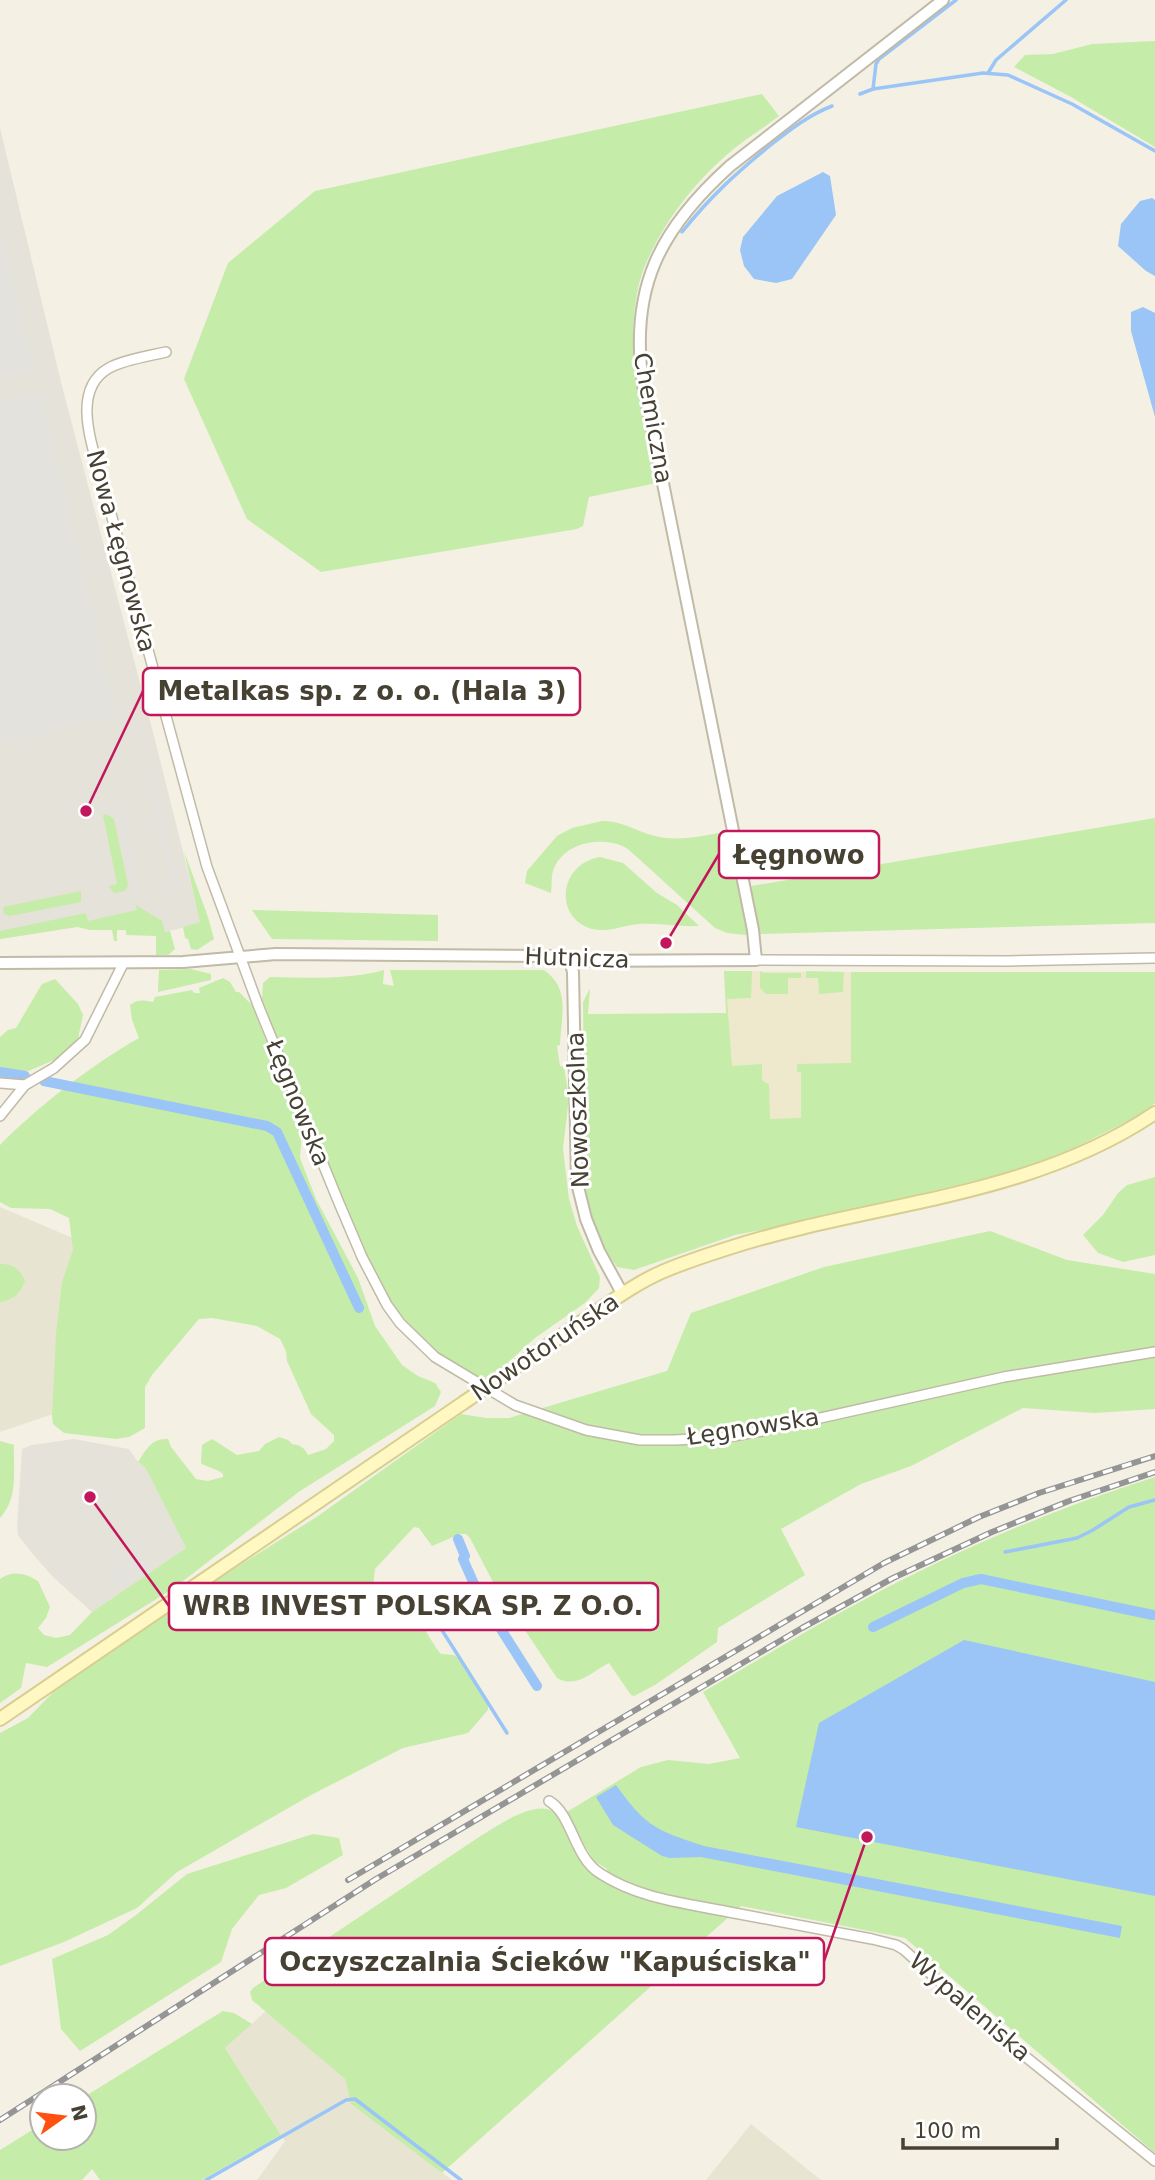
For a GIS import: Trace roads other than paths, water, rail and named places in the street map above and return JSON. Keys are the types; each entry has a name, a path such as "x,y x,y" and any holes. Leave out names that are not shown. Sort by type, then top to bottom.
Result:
{"main road":[{"name":"Nowotoruńska","path":"0,1719 622,1293 663,1272 730,1248 966,1191 1055,1165 1118,1136 1155,1113"}],"street":[{"name":"Chemiczna","path":"756,960 753,930 643,384 640,346 642,304 654,260 665,239 713,180 943,0"},
{"name":"Nowa Łęgnowska","path":"166,352 111,366 102,373 88,389 88,426 207,867 241,957"},
{"name":"Hutnicza","path":"0,963 122,964 276,954 564,956 570,961 1007,961 1155,958"},
{"name":"Łęgnowska","path":"241,957 343,1213 387,1305 400,1323 435,1357 515,1405 586,1430 640,1440 727,1437 1004,1377 1155,1352"},
{"name":"Nowoszkolna","path":"570,961 573,972 577,1183 586,1219 622,1293"},
{"path":"0,1116 25,1085 54,1068 85,1040 122,964"},
{"path":"0,1083 25,1085"},
{"name":"Wypaleniska","path":"549,1801 558,1808 584,1860 619,1885 674,1902 872,1939 903,1949 1006,2041 1155,2161"}],"water":[{"path":"823,172 830,176 836,215 792,279 776,283 754,279 744,266 740,250 743,237 777,196"},
{"path":"1152,198 1155,200 1155,276 1118,246 1121,224 1140,201"},
{"path":"1143,307 1155,313 1155,417 1131,331 1131,312"},
{"path":"964,1640 1155,1682 1155,1896 796,1827 819,1723"},
{"path":"616,1785 644,1819 674,1836 704,1846 1122,1926 1120,1938 701,1857 662,1856 613,1825 596,1797"}],"waterway":[{"path":"873,89 879,59 956,0"},
{"path":"988,73 996,60 1066,0"},
{"path":"860,94 873,89 983,73 1008,75 1072,104 1155,151"},
{"path":"682,232 714,196 759,154 800,123 832,106"},
{"path":"0,1072 25,1076"},
{"path":"44,1081 267,1126 277,1132 359,1308"},
{"path":"1005,1552 1077,1538 1129,1507 1155,1500"},
{"path":"458,1539 465,1556 463,1559 478,1593 537,1686"},
{"path":"873,1627 963,1583 981,1579 1153,1615"},
{"path":"428,1608 507,1733"},
{"path":"206,2180 346,2100 355,2099 461,2180"}],"railway":[{"path":"348,1880 884,1563 979,1517 1039,1493 1155,1456"},
{"path":"0,2120 376,1879 802,1628 893,1578 992,1532 1069,1501 1155,1472"}],"place":[{"name":"Metalkas sp. z o. o. (Hala 3)","path":"86,811"},
{"name":"Łęgnowo","path":"666,943"},
{"name":"WRB INVEST POLSKA SP. Z O.O.","path":"90,1497"},
{"name":"Oczyszczalnia Ścieków \"Kapuściska\"","path":"867,1837"}]}
